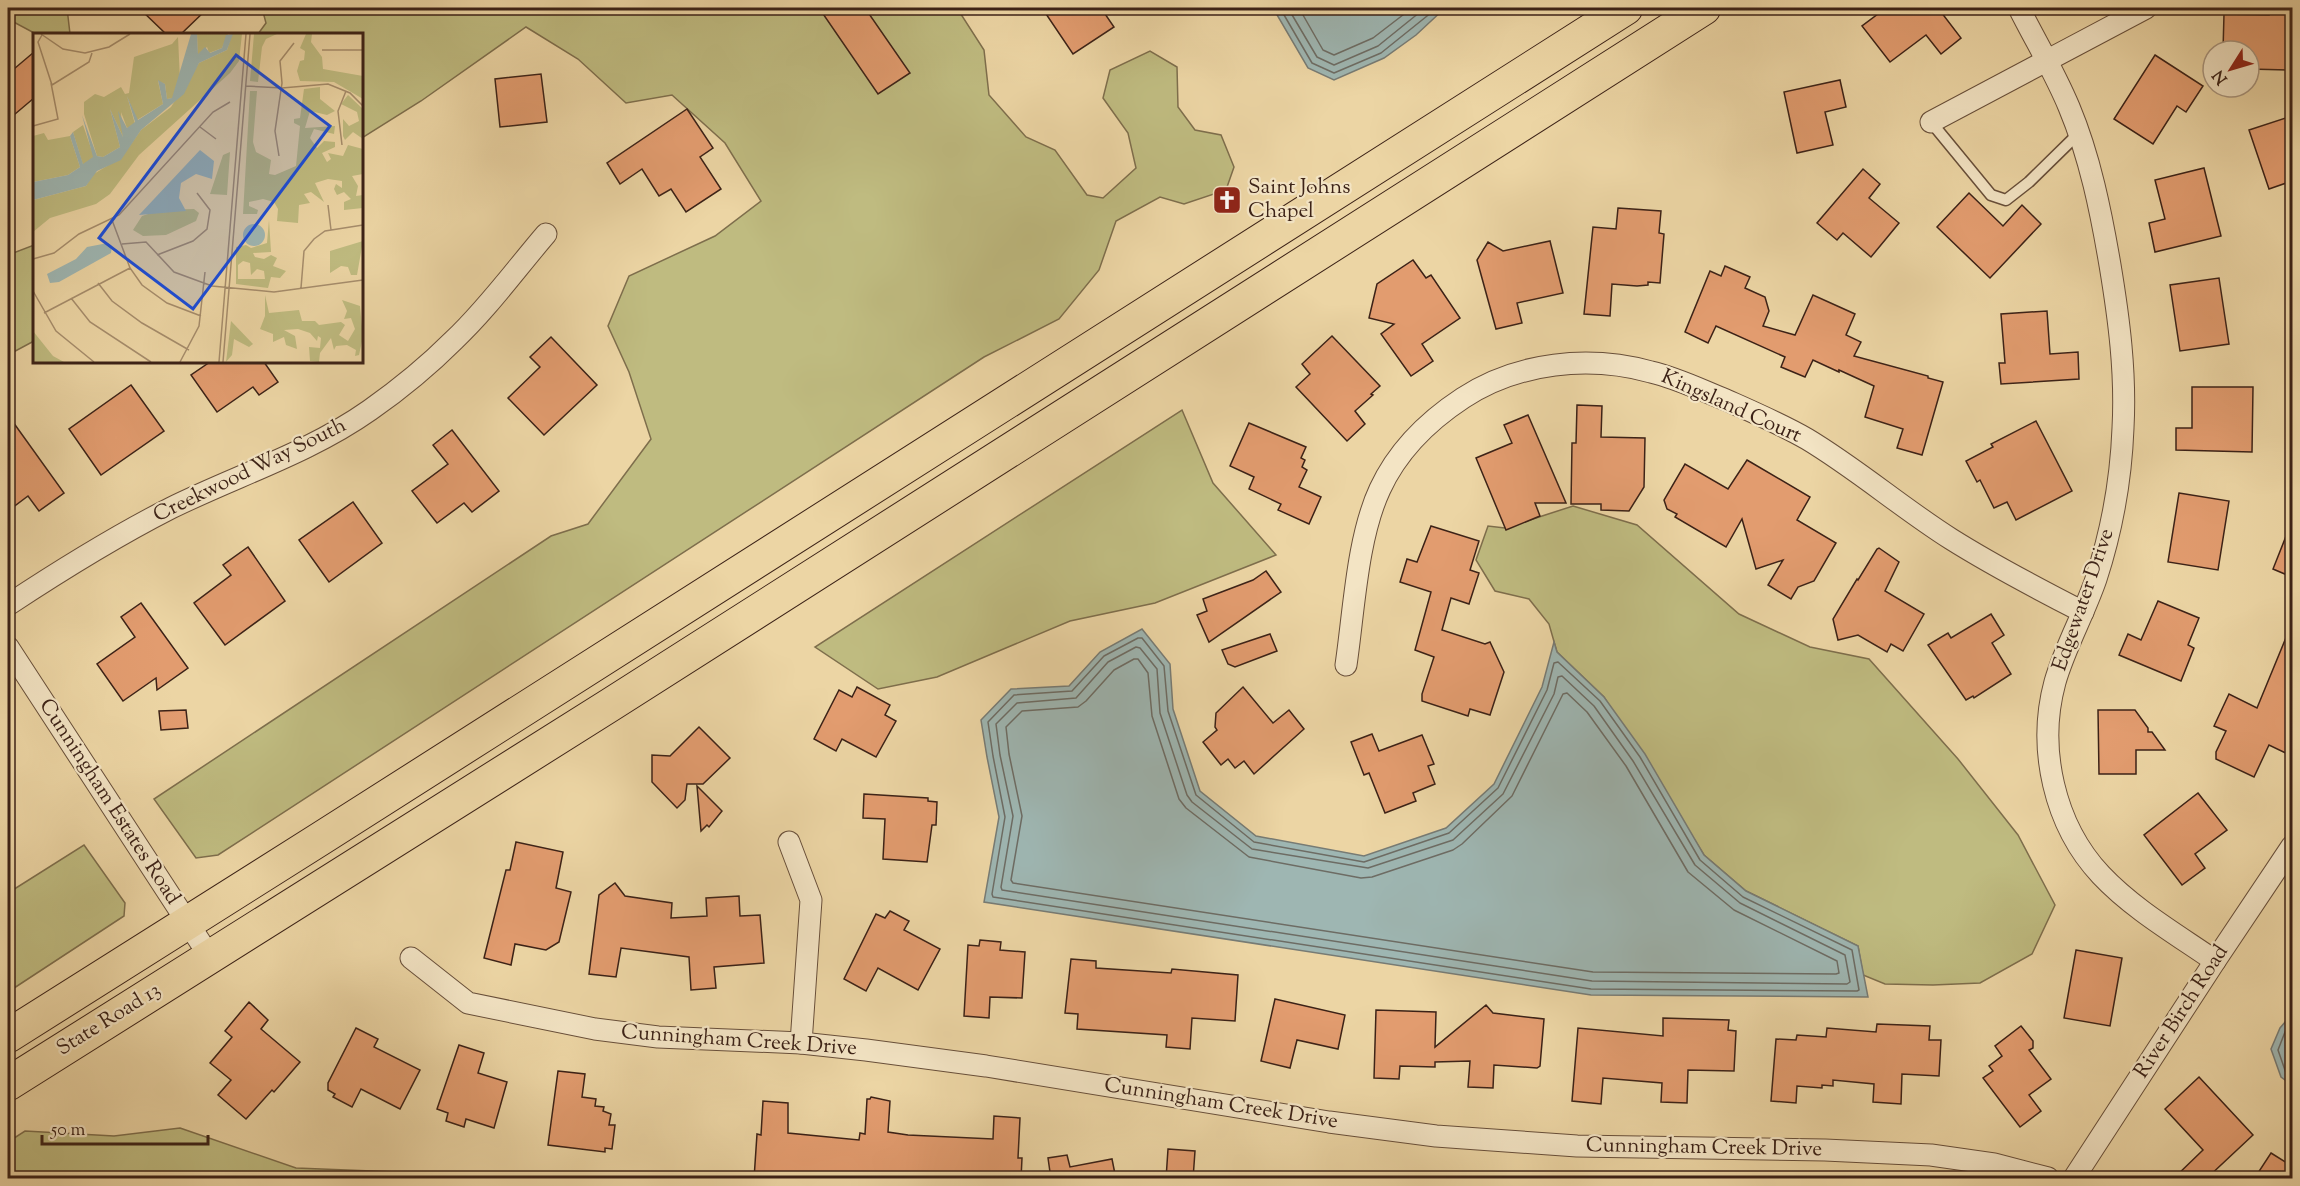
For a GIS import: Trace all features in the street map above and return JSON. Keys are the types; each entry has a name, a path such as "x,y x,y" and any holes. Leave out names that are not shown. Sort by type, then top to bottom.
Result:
{"main road":[{"name":"State Road 13","path":"8,1036 1626,8"},
{"name":"State Road 13","path":"8,1083 1206,326 1704,8"},
{"path":"1186,289 1206,326"}],"street":[{"name":"Edgewater Drive","path":"2019,8 2069,107 2089,166 2104,227 2119,321 2123,375 2121,450 2110,534 2095,581 2055,681 2049,712 2048,743 2051,771 2062,813 2078,845 2100,874 2126,899 2215,961"},
{"path":"1931,122 2146,8"},
{"name":"Creekwood Way South","path":"8,605 103,545 173,507 274,464 325,438 369,411 414,377 456,339 546,234"},
{"name":"Kingsland Court","path":"1346,665 1366,528 1380,488 1398,458 1420,431 1447,409 1476,390 1506,376 1535,368 1574,363 1614,364 1650,371 1684,382 1753,412 1816,445 1949,538 2013,576 2082,612"},
{"name":"Cunningham Estates Road","path":"8,647 210,957"},
{"path":"789,842 811,900 801,1043"},
{"name":"River Birch Road","path":"2074,1179 2292,846"},
{"name":"Cunningham Creek Drive","path":"411,958 468,1003 595,1029 658,1037 801,1043 986,1066 1317,1120 1436,1136 1577,1146 1825,1150 1931,1155 1994,1164 2049,1179"}],"lane":[{"path":"1931,122 1991,195 2006,200 2029,182 2078,134"}],"shaded area":[{"path":"8,8 67,8 70,33 34,33 8,19"},
{"path":"262,8 957,8 984,50 989,95 1026,137 1055,150 1087,195 1103,198 1136,168 1128,133 1103,98 1110,70 1150,51 1177,67 1178,107 1195,130 1221,135 1234,167 1226,190 1184,204 1160,197 1116,221 1099,270 1059,319 984,357 218,855 196,858 154,799 551,536 588,524 651,439 629,372 608,326 629,276 715,236 761,201 725,143 672,95 626,103 578,59 526,27 421,101 363,137 363,33 259,33 266,23"},
{"path":"33,245 33,342 8,355 8,255"},
{"path":"1182,410 1213,483 1276,555 1155,603 1070,621 937,677 878,689 815,647"},
{"path":"1573,506 1637,525 1739,614 1810,647 1869,659 1958,759 2018,835 2055,905 2032,954 1980,983 1885,984 1863,975 1858,946 1746,891 1704,855 1604,697 1557,652 1549,624 1529,599 1495,591 1476,560 1488,526 1505,528"},
{"path":"84,845 125,903 124,916 8,992 8,893"},
{"path":"180,1128 296,1168 423,1173 438,1178 8,1178 8,1142 25,1131 114,1136"}],"water":[{"path":"1273,8 1445,8 1416,35 1384,58 1334,80 1308,68"},
{"path":"1142,629 1170,664 1173,709 1200,791 1256,836 1364,856 1446,828 1494,784 1542,687 1554,642 1557,652 1604,697 1645,754 1704,855 1746,891 1858,946 1868,997 1591,995 984,902 999,817 981,720 1011,689 1069,686 1100,652"},
{"path":"2292,1014 2292,1085 2281,1077 2271,1049 2280,1028"}],"building":[{"path":"139,8 208,8 182,33 165,33"},
{"path":"819,8 865,8 910,73 878,94"},
{"path":"1042,8 1101,8 1114,27 1073,54"},
{"path":"1886,8 1938,8 1961,38 1941,54 1926,35 1890,62 1862,26"},
{"path":"2269,8 2292,8 2292,70 2261,69 2261,39 2223,39 2224,14 2269,15"},
{"path":"33,53 33,99 8,120 8,74"},
{"path":"2155,55 2201,85 2201,89 2186,112 2177,106 2153,144 2114,119"},
{"path":"541,74 547,122 500,127 495,79"},
{"path":"1840,80 1846,107 1825,112 1833,145 1797,153 1784,92"},
{"path":"687,109 713,148 700,157 721,189 686,212 671,189 659,196 642,169 620,184 607,163"},
{"path":"2292,116 2292,181 2269,189 2249,130"},
{"path":"2204,168 2221,236 2155,252 2149,223 2165,219 2155,180"},
{"path":"1863,169 1880,184 1869,198 1899,223 1871,257 1843,233 1837,240 1817,223"},
{"path":"1969,193 2003,226 2022,205 2041,224 1990,278 1937,227"},
{"path":"1618,208 1661,211 1659,233 1664,234 1660,283 1648,282 1648,285 1637,286 1612,284 1610,316 1584,314 1593,227 1616,229"},
{"path":"1550,241 1563,293 1517,303 1522,323 1496,329 1477,260 1488,242 1503,251"},
{"path":"1413,260 1426,278 1431,275 1460,318 1422,344 1433,361 1411,376 1381,334 1394,324 1369,318 1377,284"},
{"path":"1725,266 1750,277 1745,288 1765,297 1769,311 1763,326 1795,335 1813,295 1855,314 1846,335 1861,342 1854,356 1943,382 1922,455 1897,448 1903,429 1865,417 1874,386 1813,360 1805,377 1781,367 1785,357 1716,326 1708,343 1685,332 1710,271 1721,276"},
{"path":"2219,278 2229,344 2180,351 2170,285"},
{"path":"2047,311 2050,354 2078,352 2079,379 2001,384 1999,363 2005,363 2001,314"},
{"path":"1332,336 1380,386 1355,411 1365,424 1347,441 1296,387 1310,374 1302,364"},
{"path":"551,337 597,385 544,435 508,398 540,367 530,357"},
{"path":"209,363 265,363 278,382 259,395 253,387 217,412 191,375"},
{"path":"131,385 164,431 101,475 69,429"},
{"path":"2192,387 2253,387 2252,452 2176,450 2176,428 2192,428"},
{"path":"1577,405 1602,406 1601,437 1645,438 1644,487 1629,511 1601,510 1601,504 1571,504 1572,443 1576,443"},
{"path":"8,415 64,493 39,511 28,496 8,511"},
{"path":"1528,415 1566,503 1535,503 1540,516 1506,530 1476,458 1512,443 1504,425"},
{"path":"2036,421 2072,491 2016,520 2007,502 1994,508 1980,480 1977,482 1966,461 1993,447 1991,444"},
{"path":"1249,423 1306,447 1301,458 1305,460 1302,467 1307,470 1299,487 1321,497 1309,524 1278,510 1281,504 1249,489 1254,477 1230,466"},
{"path":"452,430 499,491 472,512 464,503 437,523 412,491 448,464 433,445"},
{"path":"1747,460 1810,497 1797,520 1836,543 1814,581 1798,587 1791,599 1768,585 1783,560 1756,569 1742,519 1726,547 1675,517 1677,514 1667,509 1664,500 1685,464 1728,489"},
{"path":"2179,493 2229,501 2218,570 2168,562"},
{"path":"353,502 382,543 329,582 299,540"},
{"path":"2292,521 2292,577 2273,569"},
{"path":"1431,526 1479,541 1470,570 1479,573 1469,604 1451,598 1442,630 1485,644 1490,642 1504,672 1490,715 1470,709 1468,716 1422,701 1422,694 1434,657 1415,650 1431,592 1400,582 1407,559 1417,562"},
{"path":"248,547 285,601 225,645 194,603 231,575 223,565"},
{"path":"1879,548 1899,562 1885,591 1924,614 1903,651 1891,644 1887,652 1858,635 1838,640 1833,619"},
{"path":"1266,571 1281,592 1209,642 1197,615 1207,611 1203,599 1253,580"},
{"path":"2158,601 2199,618 2188,645 2194,648 2181,681 2119,655 2128,634 2141,640"},
{"path":"141,603 188,668 157,690 156,678 123,701 97,664 135,637 121,617"},
{"path":"1991,614 2004,635 1992,643 2011,674 1974,698 1973,696 1966,700 1928,645 1948,633 1951,638"},
{"path":"2292,623 2292,756 2269,745 2254,777 2216,759 2216,752 2226,731 2214,726 2229,694 2257,708"},
{"path":"1270,634 1277,651 1235,667 1228,664 1222,650"},
{"path":"857,687 890,705 885,715 896,721 876,757 842,739 836,751 814,739 839,690 852,697"},
{"path":"1243,687 1273,723 1289,710 1304,729 1254,774 1244,761 1235,768 1228,759 1221,765 1203,742 1217,730 1215,727 1216,713"},
{"path":"186,710 188,728 161,730 159,711"},
{"path":"2098,710 2135,710 2148,728 2148,732 2152,732 2165,750 2136,750 2136,774 2099,774"},
{"path":"699,727 730,758 703,784 687,784 685,800 677,808 652,782 652,755 670,756"},
{"path":"1372,734 1379,751 1422,735 1434,764 1428,766 1435,784 1413,793 1416,801 1385,813 1369,773 1364,775 1351,742"},
{"path":"697,786 722,811 709,827 707,825 701,831"},
{"path":"2198,793 2227,830 2195,854 2205,868 2182,885 2144,835"},
{"path":"864,794 928,798 928,801 937,802 936,825 932,825 927,862 883,859 885,819 863,818"},
{"path":"516,842 563,852 556,888 571,892 559,942 546,950 515,944 511,965 484,958 506,870 510,870"},
{"path":"615,883 625,896 672,903 671,918 707,916 706,898 739,896 740,916 760,915 764,963 714,967 716,988 691,990 689,957 621,948 616,977 589,974 599,895"},
{"path":"890,911 909,921 904,930 940,949 918,990 878,968 866,991 844,979 876,914 885,918"},
{"path":"980,940 1001,942 1000,950 1025,952 1022,998 990,997 989,1018 964,1016 968,945 979,946"},
{"path":"2076,950 2122,958 2110,1026 2064,1018"},
{"path":"1071,959 1096,961 1096,968 1171,973 1172,969 1238,975 1235,1021 1192,1018 1190,1049 1166,1047 1167,1035 1077,1029 1078,1014 1065,1013"},
{"path":"1275,999 1345,1015 1338,1049 1297,1040 1290,1068 1261,1061"},
{"path":"249,1002 268,1020 261,1029 300,1062 246,1119 218,1095 231,1080 210,1063 232,1037 225,1031"},
{"path":"1486,1005 1493,1013 1544,1019 1540,1066 1537,1068 1494,1065 1493,1088 1468,1087 1470,1061 1435,1062 1435,1067 1400,1066 1399,1079 1374,1078 1376,1010 1436,1012 1435,1047"},
{"path":"1663,1018 1729,1020 1728,1030 1736,1031 1734,1071 1688,1070 1687,1103 1661,1102 1662,1083 1603,1078 1601,1104 1572,1101 1578,1028 1663,1036"},
{"path":"1877,1024 1930,1026 1929,1040 1941,1040 1939,1076 1902,1074 1901,1104 1873,1102 1874,1084 1833,1080 1833,1086 1822,1085 1822,1088 1797,1086 1796,1103 1771,1101 1776,1039 1796,1040 1797,1035 1826,1037 1827,1028 1876,1032"},
{"path":"2021,1026 2033,1041 2033,1048 2029,1050 2051,1079 2029,1095 2041,1111 2020,1127 1983,1078 1993,1071 1989,1066 2002,1056 1995,1046"},
{"path":"356,1028 378,1039 374,1047 420,1070 400,1109 361,1089 352,1107 333,1097 335,1094 328,1090 328,1083"},
{"path":"459,1045 484,1053 478,1073 507,1082 494,1128 466,1119 464,1127 446,1121 448,1113 437,1109"},
{"path":"558,1071 585,1074 582,1097 596,1099 595,1106 604,1107 603,1111 611,1114 609,1125 615,1125 612,1149 605,1148 605,1152 548,1145"},
{"path":"2199,1077 2253,1135 2206,1179 2173,1179 2203,1150 2165,1109"},
{"path":"871,1097 890,1101 888,1132 908,1135 993,1139 994,1116 1020,1118 1018,1158 1022,1158 1021,1179 754,1179 757,1134 761,1135 763,1101 788,1103 788,1133 859,1140 860,1133 865,1134 867,1099"},
{"path":"1168,1149 1195,1151 1193,1179 1166,1179"},
{"path":"2271,1153 2292,1166 2292,1179 2254,1179"},
{"path":"1067,1155 1070,1167 1112,1159 1116,1179 1051,1179 1048,1158"}],"place":[{"name":"Saint Johns Chapel","path":"1227,200"}]}
